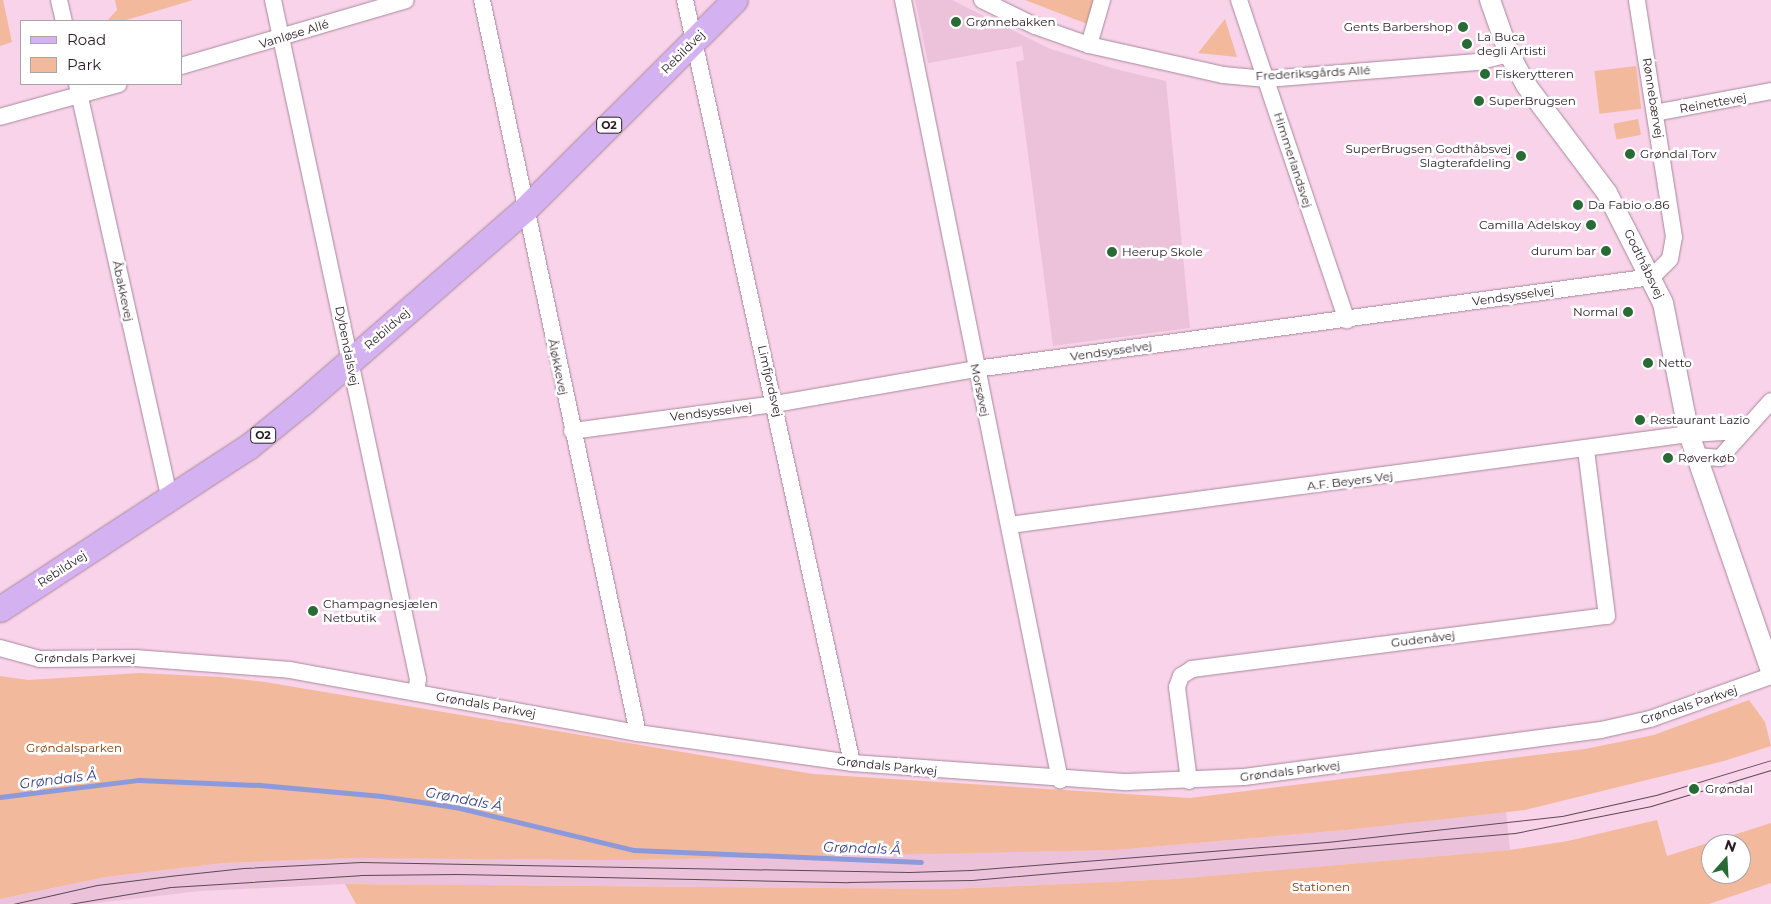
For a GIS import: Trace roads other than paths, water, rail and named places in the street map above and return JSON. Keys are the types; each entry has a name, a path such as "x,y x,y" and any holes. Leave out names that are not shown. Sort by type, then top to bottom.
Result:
{"main road":[{"name":"Rebildvej","path":"0,609 248,447 525,210 735,0"}],"street":[{"path":"59,0 64,20"},
{"name":"Dybendalsvej","path":"272,0 335,281 349,362 418,679 416,693"},
{"name":"Vanløse Allé","path":"182,66 282,38 406,0"},
{"name":"Åløkkevej","path":"482,0 512,135 525,210 572,431 638,733"},
{"name":"Limfjordsvej","path":"685,0 775,404 852,763"},
{"name":"Morsøvej","path":"903,0 1060,780"},
{"path":"1089,45 1102,0"},
{"name":"Himmerlandsvej","path":"1239,0 1267,79 1300,187 1347,320"},
{"name":"Godthåbsvej","path":"1490,0 1509,54 1526,85 1607,193 1652,277 1663,302 1689,434 1768,676"},
{"name":"Rønnebærvej","path":"1638,0 1674,249 1670,259 1652,277"},
{"name":"Frederiksgårds Allé","path":"988,2 1035,26 1089,45 1181,67 1267,79 1477,62 1509,54"},
{"path":"0,117 78,89 111,85"},
{"name":"Åbakkevej","path":"78,89 155,443 170,499"},
{"name":"Reinettevej","path":"1655,113 1771,91"},
{"name":"Vendsysselvej","path":"572,431 775,404 976,369 1652,277"},
{"path":"1697,456 1720,458 1741,431 1771,401"},
{"name":"A.F. Beyers Vej","path":"1010,525 1586,450 1689,434 1741,431"},
{"name":"Gudenåvej","path":"1189,781 1177,687 1181,676 1192,669 1607,616 1586,450"},
{"name":"Grøndals Parkvej","path":"0,648 40,659 210,662 290,670 638,733 852,763 1060,780 1189,781 1323,767 1608,728 1650,719 1768,676"}],"waterway":[{"name":"Grøndals Å","path":"0,797 139,780 260,785 382,796 456,807 634,850 921,862"}],"tram line":[{"path":"13,904 97,885 169,876 244,868 361,862 909,872 971,870 1327,842 1562,816 1656,795 1771,760"},
{"path":"69,904 171,887 360,875 457,874 848,882 972,880 1515,833 1651,806 1771,770"}],"place":[{"name":"Grønnebakken","path":"956,22"},
{"name":"Gents Barbershop","path":"1463,27"},
{"name":"La Buca degli Artisti","path":"1467,44"},
{"name":"Fiskerytteren","path":"1485,74"},
{"name":"SuperBrugsen","path":"1479,101"},
{"name":"Grøndal Torv","path":"1630,154"},
{"name":"SuperBrugsen Godthåbsvej Slagterafdeling","path":"1521,156"},
{"name":"Da Fabio o.86","path":"1578,205"},
{"name":"Camilla Adelskoy","path":"1591,225"},
{"name":"durum bar","path":"1606,251"},
{"name":"Heerup Skole","path":"1112,252"},
{"name":"Normal","path":"1628,312"},
{"name":"Netto","path":"1648,363"},
{"name":"Restaurant Lazio","path":"1640,420"},
{"name":"Røverkøb","path":"1668,458"},
{"name":"Champagnesjælen Netbutik","path":"313,611"},
{"name":"Grøndal","path":"1694,789"}],"park label":[{"name":"Grøndalsparken","path":"74,748"},
{"name":"Stationen","path":"1321,887"}]}
